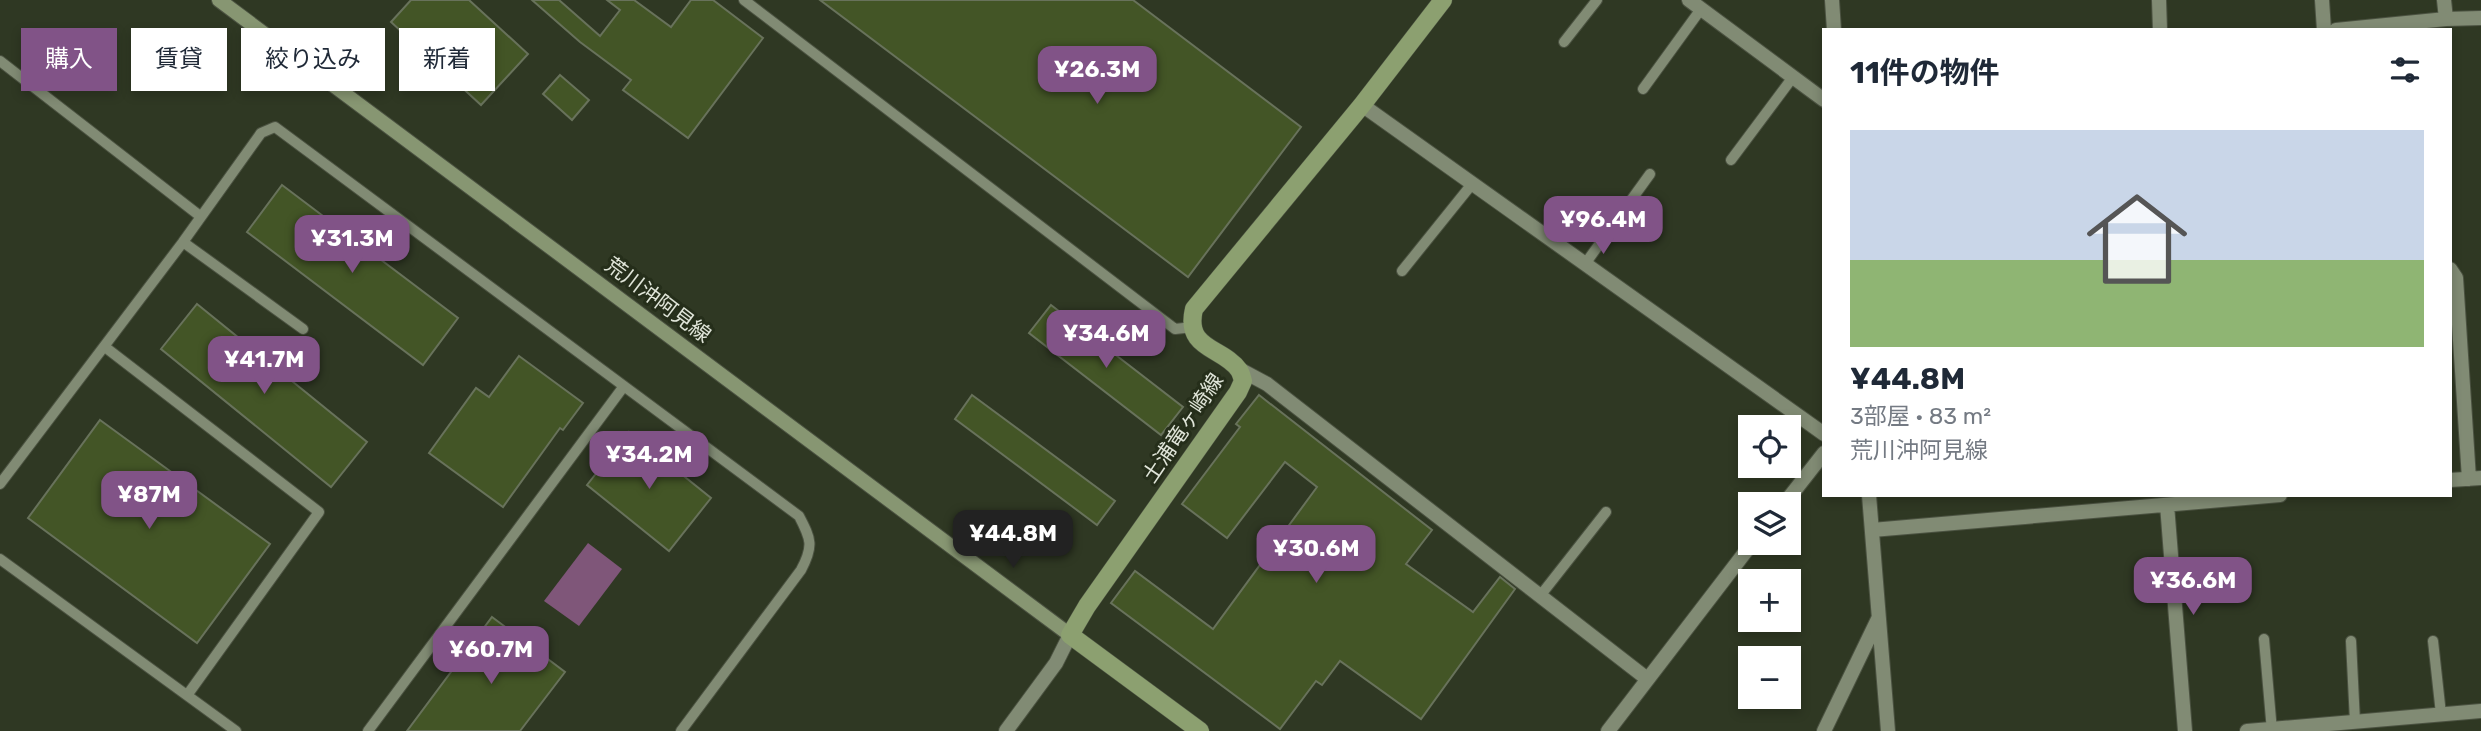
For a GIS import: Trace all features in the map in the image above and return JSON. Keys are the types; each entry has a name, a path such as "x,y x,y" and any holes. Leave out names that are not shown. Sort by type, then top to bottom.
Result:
{"main road":[{"name":"荒川沖阿見線","path":"219,0 1070,635"},
{"path":"1193,327 1194,309 1362,105 1443,0"},
{"name":"土浦竜ヶ崎線","path":"1070,635 1087,606 1238,393 1243,381 1239,369 1201,342 1193,327"},
{"path":"1070,635 1200,731"}],"street":[{"path":"1689,0 1822,99"},
{"path":"1832,0 1834,28"},
{"path":"2159,0 2160,28"},
{"path":"2322,0 2324,28"},
{"path":"2444,0 2445,19"},
{"path":"2385,27 2445,19 2481,18"},
{"path":"1362,105 1822,433"},
{"path":"2452,272 2456,278 2475,478 2452,480"},
{"path":"1239,369 1267,384 1646,678"},
{"path":"1793,492 1822,455"},
{"path":"1869,497 1888,731"},
{"path":"1872,530 2257,497"},
{"path":"2167,505 2185,731"},
{"path":"1608,731 1743,555"},
{"path":"1824,731 1879,617"},
{"path":"1006,731 1056,663 1070,635"},
{"path":"2247,731 2355,722 2391,725 2441,715 2481,711"}],"lane":[{"path":"744,0 1175,329 1193,327"},
{"path":"1564,42 1597,0"},
{"path":"1643,89 1702,9"},
{"path":"0,61 200,216"},
{"path":"1731,160 1793,77"},
{"path":"0,484 105,347 261,133 275,127 799,516 808,533 811,552 801,570 681,731"},
{"path":"1585,264 1650,174"},
{"path":"1402,271 1472,184"},
{"path":"183,242 303,329"},
{"path":"105,347 319,512 188,694"},
{"path":"368,731 624,386"},
{"path":"1540,596 1606,512"},
{"path":"0,559 236,731"},
{"path":"2264,639 2272,730"},
{"path":"2351,641 2355,722"},
{"path":"2433,641 2441,715"}],"shaded area":[{"path":"588,543 622,569 579,626 544,601"}],"building":[{"path":"411,0 469,0 528,54 495,90 495,28 399,29 391,22"},
{"path":"532,0 559,0 600,36 620,10 607,0 634,0 671,27 691,0 713,0 763,38 688,138 623,90 631,80 580,42"},
{"path":"820,0 1133,0 1301,127 1188,277"},
{"path":"560,75 589,100 572,120 543,94"},
{"path":"466,91 494,91 481,105"},
{"path":"282,185 458,318 423,365 247,232"},
{"path":"197,304 367,442 331,487 161,349"},
{"path":"1051,305 1183,407 1161,435 1029,333"},
{"path":"519,356 583,403 563,430 560,428 503,507 429,453 476,388 489,397"},
{"path":"972,395 1115,501 1097,525 955,419"},
{"path":"1259,395 1432,530 1406,564 1473,612 1500,577 1515,589 1421,719 1340,661 1322,685 1316,681 1280,729 1111,603 1135,571 1213,629 1317,487 1285,462 1227,538 1182,504 1240,427 1236,424"},
{"path":"100,420 270,544 197,643 28,518"},
{"path":"629,432 711,498 669,551 587,485"},
{"path":"492,617 565,672 520,731 407,731"}]}
